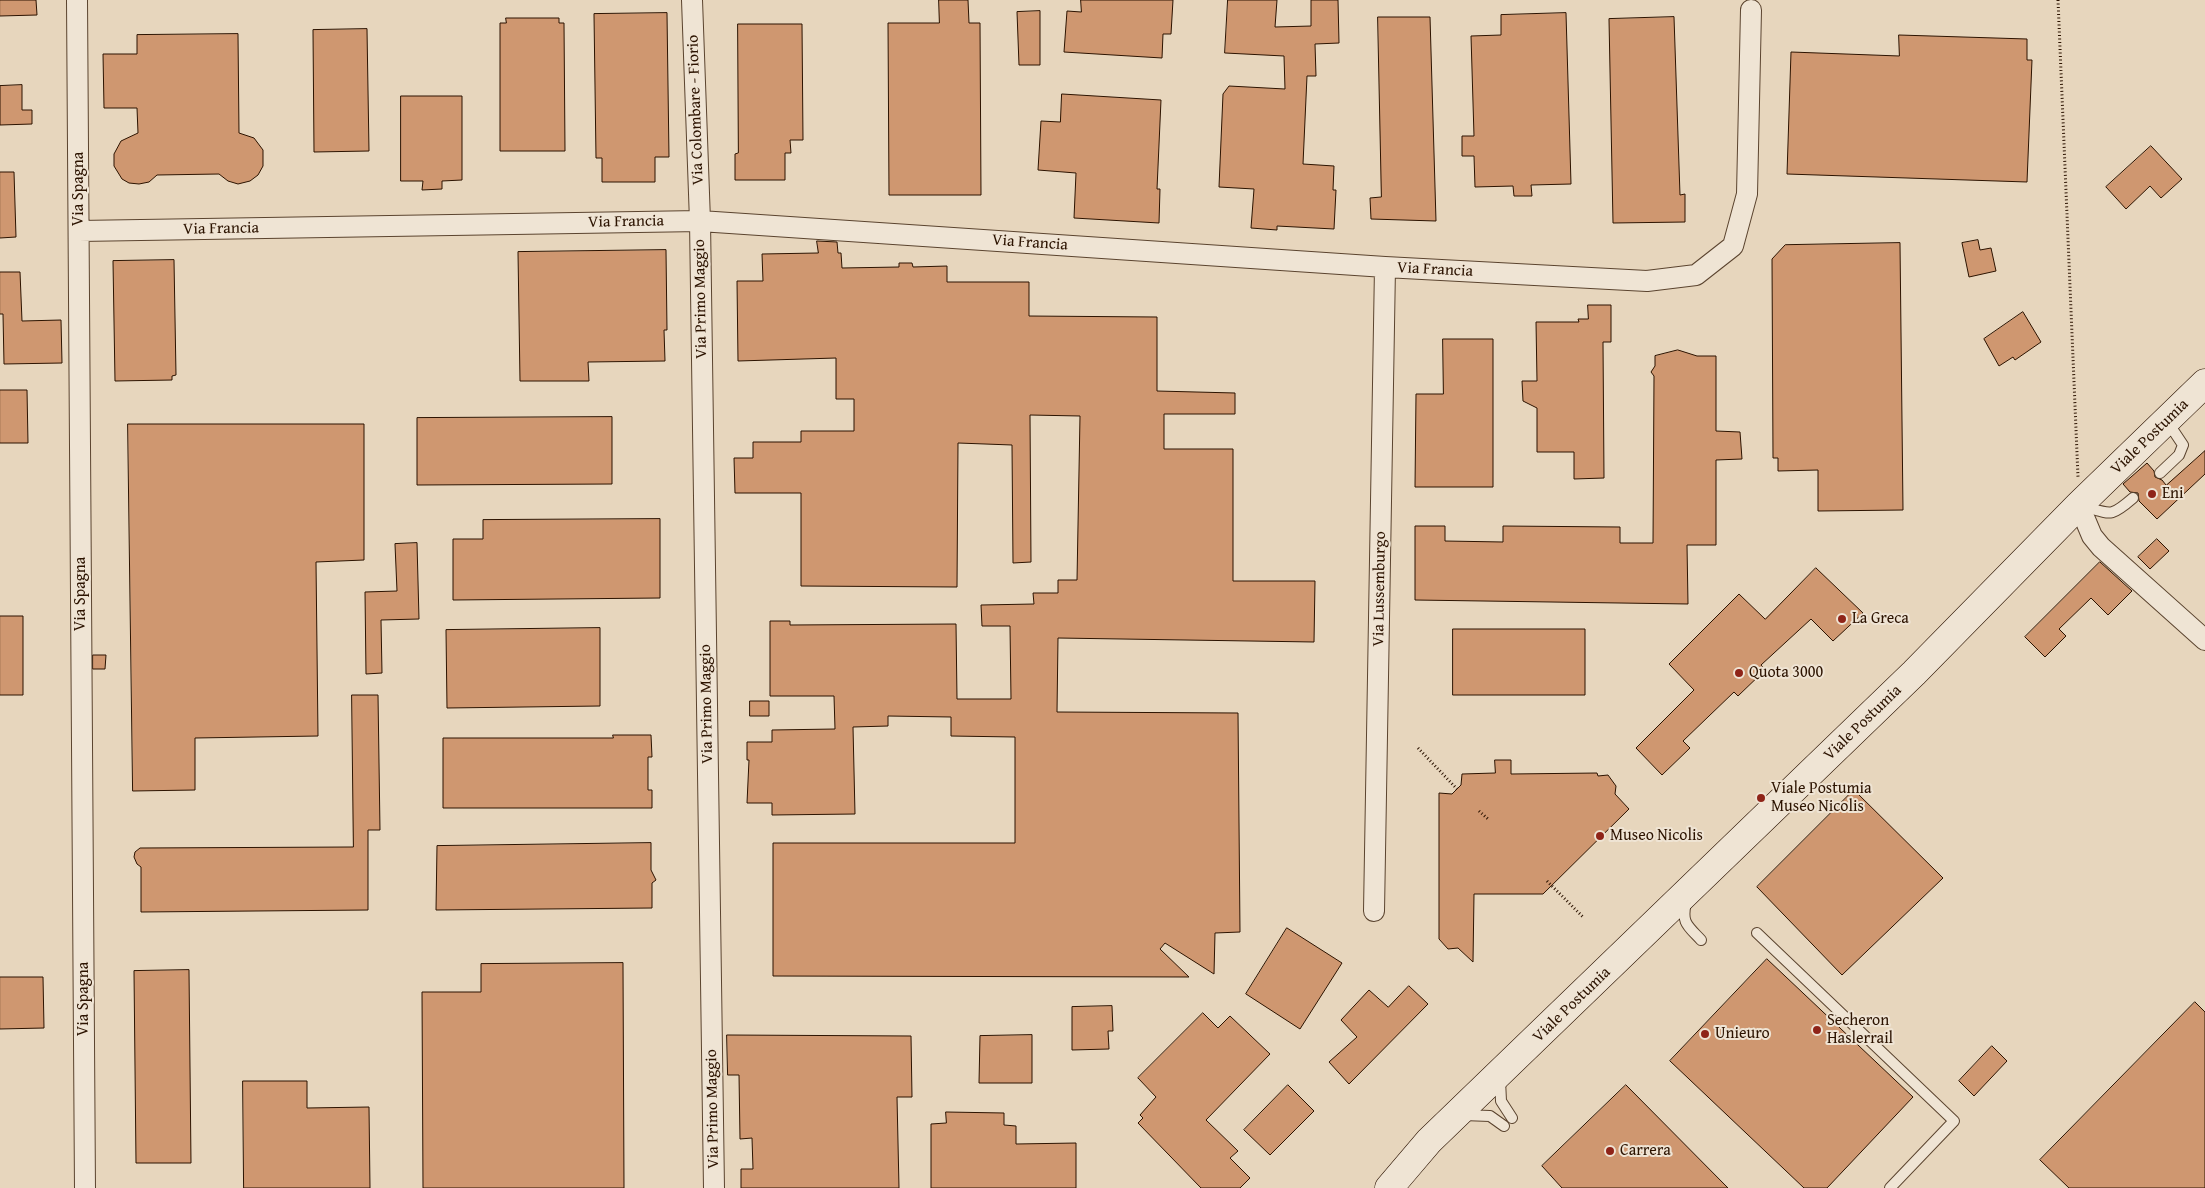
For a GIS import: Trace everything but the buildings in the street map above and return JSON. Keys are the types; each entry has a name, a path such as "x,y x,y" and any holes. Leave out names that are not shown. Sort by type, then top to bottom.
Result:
{"main road":[{"name":"Viale Postumia","path":"1389,1188 1429,1141 1914,673 2079,505 2205,383"},
{"name":"Viale Postumia","path":"1368,1188 1396,1161 1429,1141"},
{"name":"Viale Postumia","path":"1403,1188 1429,1141"}],"street":[{"name":"Via Spagna","path":"77,0 85,1188"},
{"name":"Via Colombare - Fiorio","path":"692,0 700,221"},
{"name":"Via Francia","path":"79,231 700,221 1385,267 1647,281 1696,275 1733,246 1747,194 1751,10"},
{"name":"Via Primo Maggio","path":"700,221 714,1188"},
{"name":"Via Lussemburgo","path":"1374,911 1385,267"},
{"path":"2079,505 2092,536 2101,547 2205,640"}],"lane":[{"path":"2160,473 2179,455 2183,446 2167,420"},
{"path":"2079,505 2108,513 2117,511 2133,498"},
{"path":"1694,886 1687,900 1684,914 1685,923 1701,940"},
{"path":"1757,933 1954,1120 1890,1188"},
{"path":"1500,1074 1501,1101 1512,1118"},
{"path":"1454,1117 1471,1115 1490,1116 1504,1126"}],"path":[{"path":"2058,0 2079,505"},
{"path":"1418,748 1457,789"},
{"path":"1479,811 1488,819"},
{"path":"1547,881 1584,918"}],"place":[{"name":"Eni","path":"2152,494"},
{"name":"La Greca","path":"1842,619"},
{"name":"Quota 3000","path":"1739,673"},
{"name":"Viale Postumia Museo Nicolis","path":"1761,798"},
{"name":"Museo Nicolis","path":"1600,836"},
{"name":"Secheron Haslerrail","path":"1817,1030"},
{"name":"Unieuro","path":"1705,1034"},
{"name":"Carrera","path":"1610,1151"}]}
